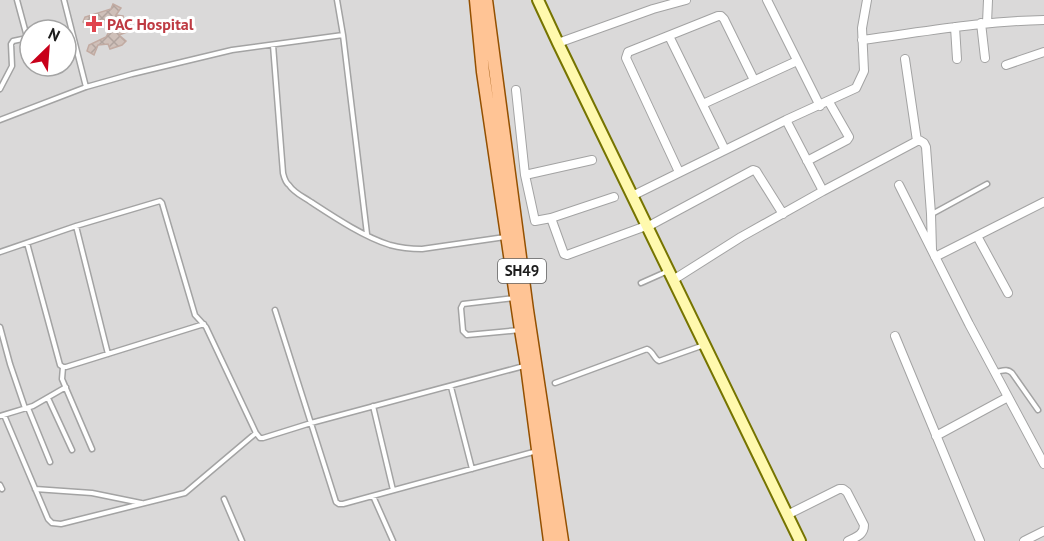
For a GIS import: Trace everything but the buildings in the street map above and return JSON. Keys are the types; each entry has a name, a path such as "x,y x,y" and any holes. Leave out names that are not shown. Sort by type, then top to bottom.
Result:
{"main road":[{"name":"SH49","path":"476,0 483,72 527,366 550,541"},
{"name":"SH49","path":"486,0 529,321 562,541"}],"street":[{"path":"538,0 800,541"},
{"path":"650,0 653,9"},
{"path":"558,43 653,9 686,0"},
{"path":"767,0 820,106"},
{"path":"632,196 786,120 853,91 864,71 862,28 867,0"},
{"path":"986,58 984,23 988,0"},
{"path":"679,172 626,58 628,52 721,16 754,81"},
{"path":"862,40 1010,20 1044,20"},
{"path":"956,27 957,59"},
{"path":"669,36 724,150"},
{"path":"1006,65 1044,52"},
{"path":"905,59 917,141"},
{"path":"703,104 797,61"},
{"path":"516,90 525,175 534,219 537,221 551,218 614,197"},
{"path":"807,161 849,137 829,102"},
{"path":"786,120 823,191"},
{"path":"504,135 520,131"},
{"path":"670,275 917,141 922,141 926,147 933,254"},
{"path":"525,175 592,160"},
{"path":"551,218 564,254 567,255 647,227 753,170 756,171 783,214"},
{"path":"899,185 994,373 1044,464"},
{"path":"933,254 977,236 1044,202"},
{"path":"977,236 1008,293"},
{"path":"895,336 980,541"},
{"path":"936,436 1008,397"},
{"path":"787,515 843,489 847,492 864,525 861,535 848,541"},
{"path":"1024,541 1044,531"}],"lane":[{"path":"17,0 22,18"},
{"path":"64,0 86,87"},
{"path":"337,0 367,234"},
{"path":"0,120 86,87 132,74 232,50 343,35"},
{"path":"0,89 12,66 10,44 18,40"},
{"path":"273,45 283,173 289,186 325,211 387,244 411,249 508,237"},
{"path":"932,214 987,184"},
{"path":"0,252 160,201 195,315 204,324 260,438 527,366"},
{"path":"76,226 108,354"},
{"path":"27,243 60,365 63,367 63,379 92,449"},
{"path":"641,284 670,275"},
{"path":"516,298 463,304 461,308 463,331 467,335 521,330"},
{"path":"275,310 336,502 339,504 538,451"},
{"path":"63,367 66,368 204,324"},
{"path":"0,327 26,408 50,462"},
{"path":"555,383 647,349 659,361 704,345"},
{"path":"994,373 1009,370 1038,410"},
{"path":"66,387 26,408 2,415 48,519 56,524 185,493 256,433"},
{"path":"451,387 472,469"},
{"path":"48,398 72,450"},
{"path":"373,406 393,490"},
{"path":"35,489 92,493 144,504"},
{"path":"374,496 393,541"},
{"path":"224,499 242,541"}],"shaded area":[{"path":"0,0 1044,0 1044,541 0,541"}],"place":[{"name":"PAC Hospital","path":"94,24"}]}
